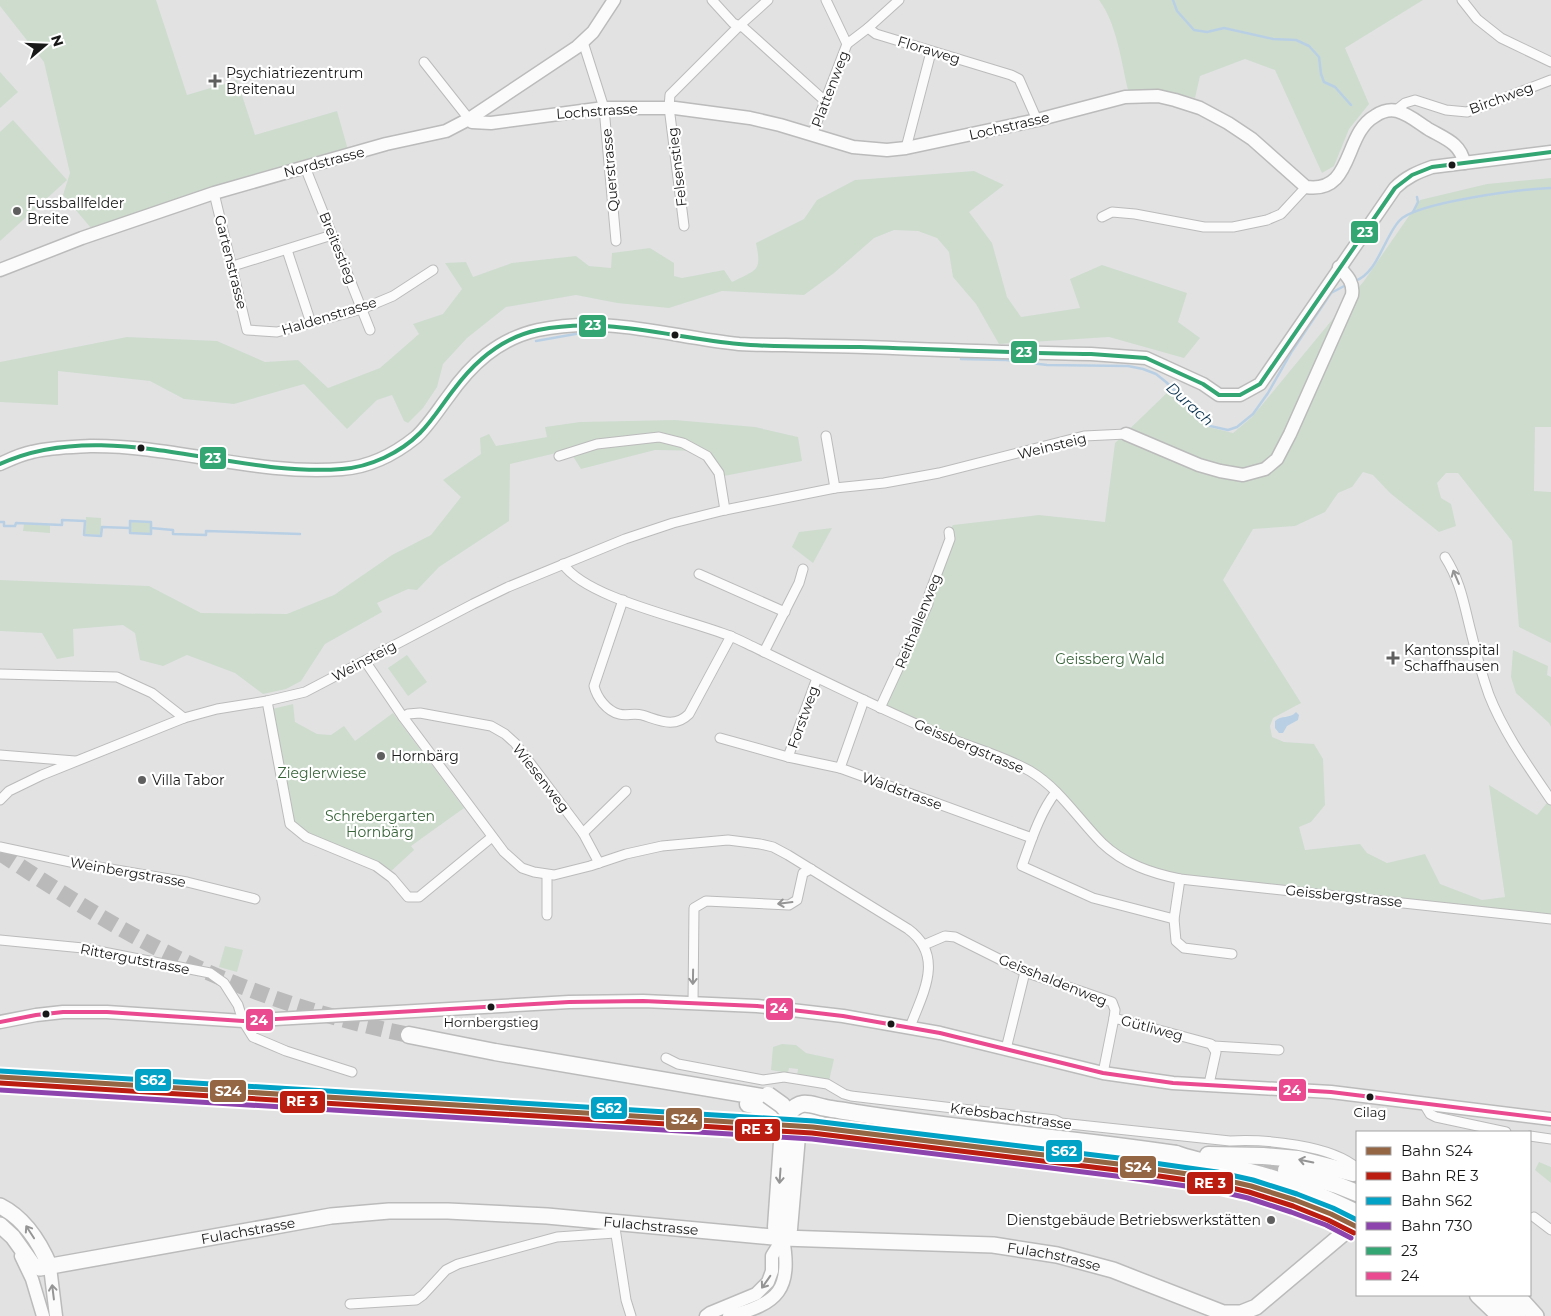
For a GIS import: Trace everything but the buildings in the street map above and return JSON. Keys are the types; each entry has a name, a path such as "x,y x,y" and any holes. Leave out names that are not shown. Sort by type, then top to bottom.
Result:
{"highway":[{"path":"409,1035 512,1055 768,1098"},
{"path":"512,1055 581,1057 740,1085 768,1095 782,1105 790,1125"},
{"path":"512,1055 580,1076 762,1107 773,1112 790,1125 800,1127 806,1117 825,1108"},
{"path":"783,1231 790,1125 795,1107 806,1103 825,1108 950,1126 1103,1143 1176,1154 1287,1182 1356,1213"},
{"path":"1176,1154 1191,1153 1291,1158 1355,1171"},
{"path":"1356,1193 1286,1170 1356,1203"},
{"path":"1479,1296 1500,1316"},
{"path":"1488,1296 1508,1316"},
{"path":"1499,1296 1518,1316"},
{"path":"1507,1296 1524,1316"}],"main road":[{"path":"0,1206 12,1213 26,1227 50,1267 40,1268 33,1264 8,1231 0,1225"},
{"name":"Fulachstrasse","path":"50,1267 238,1232 359,1213 448,1211 615,1228 783,1231 993,1245 1057,1255 1119,1272 1223,1313 1246,1314"},
{"path":"1246,1314 1263,1302 1356,1223"},
{"path":"1518,1296 1536,1316"}],"street":[{"name":"Nordstrasse","path":"0,270 82,238 214,193 386,144 446,131 469,119 583,42 601,22 614,0"},
{"path":"712,0 733,23 744,28 825,101"},
{"path":"669,107 670,94 768,0"},
{"path":"826,0 847,44 899,0"},
{"path":"1462,0 1477,19 1500,38 1551,62"},
{"name":"Floraweg","path":"868,28 876,34 1019,79 1037,120"},
{"name":"Querstrasse","path":"583,42 604,108 616,241"},
{"name":"Plattenweg","path":"812,135 847,44"},
{"path":"906,148 931,52"},
{"path":"424,62 469,119"},
{"name":"Birchweg","path":"1395,110 1405,103 1415,100 1446,110 1467,112 1551,80"},
{"name":"Lochstrasse","path":"469,119 472,122 491,123 604,108 669,107 750,118 853,147 886,150 906,148 1037,120 1125,97 1158,96 1200,108 1228,123 1258,145 1306,187"},
{"name":"Felsenstieg","path":"669,107 684,226"},
{"path":"1102,217 1112,212 1134,214 1204,227 1233,227 1267,220 1281,214 1306,187 1313,188 1327,185 1338,177 1345,168 1362,126 1369,119 1379,114 1395,110 1452,143 1460,150 1464,163"},
{"path":"0,464 32,452 50,448 99,446 168,451 277,468 314,470 345,469 359,466 374,462 391,454 416,436 480,358 498,345 522,334 569,325 622,325 740,344 1091,354 1146,358 1203,384 1219,395 1240,395 1260,384 1339,267 1401,182 1409,176 1426,169 1551,152"},
{"name":"Breitestieg","path":"305,167 370,330"},
{"name":"Gartenstrasse","path":"214,193 248,330"},
{"path":"232,266 332,235"},
{"path":"287,250 311,323"},
{"name":"Weinsteig","path":"0,800 9,791 184,718 217,709 267,701 305,692 473,604 563,564 674,523 726,510 835,488 897,481 939,473 1084,436 1126,434 1199,465 1220,471 1243,475 1266,469 1277,459 1290,434 1352,295 1351,283 1339,267"},
{"name":"Haldenstrasse","path":"248,330 278,332 362,309 393,296 433,270"},
{"path":"826,436 835,488"},
{"path":"559,456 597,444 642,439 659,438 683,443 707,456 719,473 726,510"},
{"name":"Reithallenweg","path":"880,708 928,604 929,595 950,539 949,532"},
{"path":"1445,557 1460,585 1474,646 1490,696 1518,752 1551,800"},
{"name":"Geissbergstrasse","path":"563,564 574,577 588,586 623,600 731,636 880,708 940,735 1021,767 1042,779 1056,792 1103,844 1127,862 1158,874 1180,879 1551,918"},
{"path":"764,652 799,583 803,569"},
{"path":"699,574 785,612"},
{"path":"623,600 594,686 596,695 600,700 609,709 618,714 641,714 668,723 684,719 731,636"},
{"path":"364,661 492,837 504,852 522,868 546,874 562,873 626,854 698,841 742,840 773,847 916,934 924,945 928,958 928,978 910,1027"},
{"path":"0,674 117,677 152,693 184,718"},
{"name":"Forstweg","path":"788,757 817,678"},
{"path":"840,768 864,700"},
{"path":"267,701 290,824 306,837 376,866 392,878 408,896 419,897 492,837"},
{"name":"Wiesenweg","path":"403,717 408,714 420,713 491,726 505,734 515,743 583,832 599,863"},
{"name":"Forstweg","path":"720,738 788,757 840,768"},
{"path":"0,755 78,761"},
{"name":"Waldstrasse","path":"840,768 1032,838"},
{"path":"583,832 626,791"},
{"path":"1056,792 1051,798 1032,838 1022,866 1093,898 1174,919"},
{"name":"Weinbergstrasse","path":"0,847 75,863 187,882 255,899"},
{"path":"693,1002 694,908 706,901 789,905 797,900 803,873 811,869"},
{"path":"546,874 548,915"},
{"path":"1180,879 1174,919 1176,941 1184,948 1232,954"},
{"name":"Geisshaldenweg","path":"924,945 945,936 955,937 1025,972 1112,1002 1115,1010 1114,1018"},
{"name":"Rittergutstrasse","path":"0,940 83,948 210,974 224,983 238,1005 243,1021"},
{"path":"1006,1049 1025,972"},
{"path":"0,1022 46,1013 85,1012 243,1021 569,1002 693,1002 758,1006 815,1012 948,1034 1103,1073 1173,1083 1331,1092 1551,1119"},
{"name":"Gütliweg","path":"1103,1073 1114,1018 1206,1042 1214,1046 1280,1050"},
{"path":"243,1021 254,1036 286,1051 352,1072"},
{"path":"1209,1084 1216,1052 1214,1046"},
{"name":"Krebsbachstrasse","path":"666,1058 678,1064 763,1080 784,1078 827,1084 851,1096 1055,1120 1061,1123 1087,1126 1230,1141 1249,1140 1300,1146 1339,1156 1355,1171"},
{"path":"1424,1104 1430,1114 1436,1117 1501,1131"},
{"path":"1531,1136 1551,1139"},
{"path":"1534,1218 1551,1230"},
{"path":"350,1304 416,1300 446,1270 458,1264 557,1237 615,1228 626,1300 631,1316"},
{"path":"706,1316 756,1294 768,1282 772,1270 772,1256 783,1231"},
{"path":"729,1316 755,1309 772,1300 782,1287 786,1261 783,1231"},
{"path":"18,1244 21,1257 36,1290 43,1316"},
{"path":"36,1290 43,1274 50,1267"},
{"path":"50,1267 56,1316"}],"green space":[{"path":"0,0 156,0 187,95 237,80 255,135 337,111 348,150 91,228 63,195 70,173 44,62 0,6"},
{"path":"1099,0 1423,0 1345,48 1369,104 1349,129 1334,166 1322,173 1275,70 1245,59 1200,76 1195,98 1166,91 1128,90 1114,31"},
{"path":"0,72 18,92 0,108"},
{"name":"Fussballfelder Breite","path":"13,120 67,180 0,241 0,132"},
{"path":"974,171 1004,185 969,212 992,243 1007,297 1021,317 1080,308 1070,279 1102,265 1187,293 1178,322 1200,338 1184,358 1109,337 999,344 976,304 953,277 949,252 937,238 918,231 894,230 874,238 834,273 804,295 722,291 669,308 617,303 576,295 506,307 467,338 443,364 437,387 423,408 408,423 404,421 392,395 377,400 347,429 304,384 234,404 184,399 150,381 58,371 58,405 0,402 0,362 127,337 217,341 265,362 298,360 328,388 380,368 419,334 413,324 443,314 462,289 445,263 466,262 473,277 512,263 576,256 589,266 611,268 612,253 650,248 674,263 674,276 682,278 724,270 732,282 752,272 758,265 756,243 804,219 817,200 855,180"},
{"name":"Geissberg Wald","path":"1551,178 1551,427 1535,427 1534,491 1551,492 1551,643 1519,627 1512,541 1458,473 1446,473 1437,483 1441,498 1451,504 1456,526 1439,532 1390,493 1373,475 1363,472 1352,487 1338,493 1325,512 1295,526 1253,529 1223,580 1301,703 1273,718 1270,726 1272,737 1284,742 1314,744 1323,759 1325,805 1311,822 1299,827 1305,850 1360,844 1367,853 1387,863 1425,854 1440,884 1482,900 1505,897 1489,785 1537,815 1551,798 1551,919 1180,879 1127,862 1042,779 880,708 928,604 949,532 953,525 1039,515 1105,522 1115,443 1173,387 1204,426 1233,433 1252,417 1364,281 1420,200 1487,184"},
{"path":"675,420 755,427 798,437 802,461 724,476 707,451 655,450 581,469 569,450 510,464 509,521 439,567 417,590 408,589 377,603 382,612 325,644 301,681 286,689 263,694 235,673 187,655 163,666 140,660 135,633 123,625 73,629 74,656 57,659 42,633 0,631 0,580 149,586 201,613 287,614 334,595 392,555 431,535 461,497 443,480 481,454 480,438 489,434 496,446 547,437 545,427 580,422"},
{"path":"86,517 101,518 101,535 85,534"},
{"path":"131,521 151,522 151,534 131,533"},
{"path":"24,524 50,525 50,533 23,531"},
{"path":"832,528 813,563 792,547 799,532"},
{"path":"1513,650 1548,666 1547,675 1551,677 1551,727 1516,693 1511,677"},
{"path":"407,655 427,682 408,696 388,668"},
{"path":"293,704 295,722 317,734 331,735 344,726 355,741 393,713 464,808 411,846 414,850 390,872 304,833 292,821 272,709"},
{"path":"225,946 243,950 237,972 219,967"},
{"path":"782,1044 796,1045 806,1053 834,1059 829,1081 797,1075 798,1069 789,1068 788,1073 771,1070 773,1047"},
{"path":"1539,1162 1551,1167 1551,1183 1535,1170"}],"water":[{"path":"1296,712 1299,715 1298,720 1287,726 1283,733 1279,733 1275,728 1275,721 1291,716"}],"waterway":[{"path":"1173,0 1177,11 1194,30 1207,32 1224,28 1273,39 1296,40 1309,46 1319,57 1324,82 1335,87 1351,105"},
{"name":"Durach","path":"1355,281 1369,271 1394,228 1399,221 1409,214 1447,202 1551,188"},
{"path":"1413,212 1418,202 1417,197"},
{"name":"Durach","path":"961,359 1006,360 1047,365 1128,366 1143,369 1156,374 1166,382 1210,426 1228,430 1237,427 1253,414 1331,293 1348,284"},
{"name":"Durach","path":"536,341 581,333"},
{"path":"0,522 4,522 4,526 15,526 16,523 62,525 62,520 85,521 84,535 101,536 102,527 130,528 130,521 151,522 151,528 173,530 173,534 206,535 206,531 300,534"},
{"path":"130,528 130,533 151,534 151,528"}],"tunnel":[{"path":"0,853 104,919 198,968 256,992 317,1012 409,1035"},
{"path":"1241,1159 1286,1170"}],"rail line":[{"name":"S62","path":"0,1071 814,1121 1119,1158 1217,1172 1253,1180 1297,1194 1356,1220"},
{"name":"S24","path":"0,1077 813,1127 1118,1164 1216,1178 1251,1186 1295,1200 1331,1214 1356,1226"},
{"name":"730","path":"0,1090 812,1139 1116,1176 1214,1190 1248,1198 1291,1212 1326,1225 1351,1238"}],"transit line":[{"name":"23","path":"0,464 41,451 83,445 126,446 257,465 300,469 353,468 384,458 412,440 429,423 472,368 502,344 526,333 563,326 589,325 639,329 714,341 754,345 1091,354 1146,358 1203,384 1219,395 1240,395 1260,384 1395,188 1412,175 1432,167 1551,152"},
{"name":"24","path":"0,1022 63,1012 107,1012 243,1021 569,1002 643,1001 757,1006 843,1016 940,1033 1103,1073 1173,1083 1331,1092 1551,1119"},
{"path":"0,1083 812,1133 1117,1170 1215,1184 1249,1192 1293,1206 1354,1233"}],"place":[{"name":"Psychiatriezentrum Breitenau","path":"215,81"},
{"name":"Fussballfelder Breite","path":"17,211"},
{"name":"Kantonsspital Schaffhausen","path":"1393,658"},
{"name":"Hornbärg","path":"381,756"},
{"name":"Villa Tabor","path":"142,780"},
{"name":"Hornbergstieg","path":"491,1007"},
{"name":"Cilag","path":"1370,1097"},
{"name":"Dienstgebäude Betriebswerkstätten","path":"1271,1220"}],"park label":[{"name":"Zieglerwiese","path":"322,773"},
{"name":"Schrebergarten Hornbärg","path":"380,824"}]}
